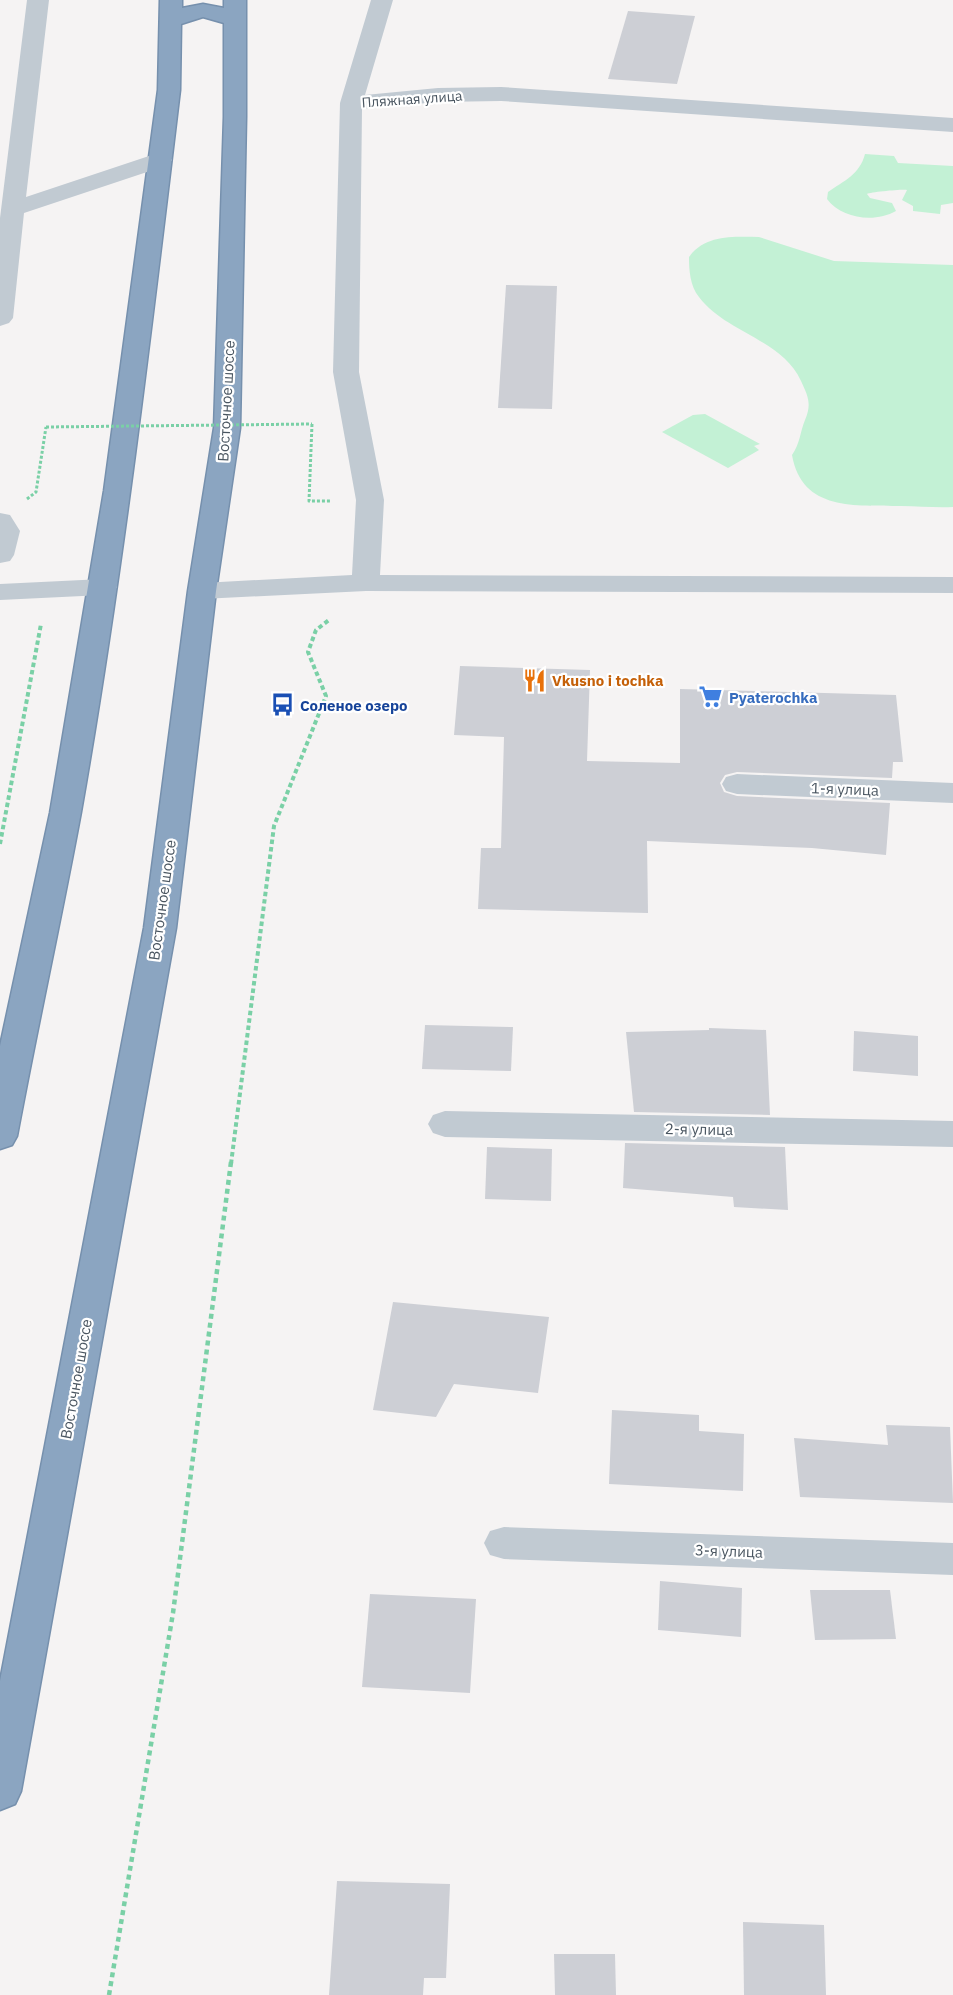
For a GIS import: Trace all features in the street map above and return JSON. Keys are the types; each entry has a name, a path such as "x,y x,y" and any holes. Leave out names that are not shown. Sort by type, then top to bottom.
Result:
{"highway":[{"path":"0,1136 25,1002 65,813 118,491 169,90 170,10 184,13 201,9 221,12 236,10"},
{"name":"Восточное шоссе","path":"0,1791 160,928 202,591 227,428 236,10"}],"street":[{"path":"0,318 38,0"},
{"path":"351,104 382,0"},
{"name":"Пляжная улица","path":"366,583 370,500 346,372 351,104 438,95 501,94 953,125"},
{"path":"13,209 160,160"},
{"path":"0,521 6,531 0,555"},
{"path":"202,591 366,583 953,585"},
{"path":"0,592 103,587"},
{"name":"1-я улица","path":"737,784 953,794"},
{"name":"2-я улица","path":"445,1124 953,1134"},
{"name":"3-я улица","path":"504,1543 953,1558"}],"path":[{"path":"36,492 46,427 312,424 309,501"},
{"path":"109,1995 173,1613 274,826 326,696 308,652 316,630 335,616 353,608 362,599 366,583"},
{"path":"0,844 47,590"}],"green space":[{"path":"865,154 894,156 898,163 953,166 953,203 941,205 940,214 913,211 913,206 902,200 907,190 894,190 867,194 870,198 892,203 896,211 888,215 869,218 841,211 827,199 828,192 855,172"},
{"path":"759,237 834,261 953,265 953,507 866,506 833,502 807,487 798,474 792,455 809,405 801,381 781,355 710,309 696,293 691,278 689,257 704,244 721,238"},
{"path":"705,414 760,444 754,446 759,450 728,468 662,432 693,415"}],"building":[{"path":"628,11 695,16 677,84 608,79"},
{"path":"506,285 557,286 552,409 498,408"},
{"path":"460,666 590,670 587,761 680,763 680,689 896,695 903,762 893,762 892,778 737,772 725,775 720,783 724,792 737,796 890,803 886,855 812,848 647,841 648,913 478,909 481,848 501,848 504,737 454,735"},
{"path":"425,1025 513,1027 511,1071 422,1069"},
{"path":"709,1028 766,1030 770,1115 634,1112 626,1032 709,1030"},
{"path":"854,1031 918,1036 918,1076 853,1071"},
{"path":"625,1143 785,1147 788,1210 734,1207 733,1197 623,1188"},
{"path":"487,1147 552,1149 551,1201 485,1199"},
{"path":"393,1302 549,1317 538,1393 454,1384 436,1417 373,1410"},
{"path":"612,1410 699,1415 699,1431 744,1434 743,1491 609,1484"},
{"path":"886,1425 950,1427 953,1503 800,1497 794,1438 888,1445"},
{"path":"660,1581 742,1588 741,1637 658,1630"},
{"path":"810,1590 890,1590 896,1639 815,1640"},
{"path":"370,1594 476,1599 470,1693 362,1687"},
{"path":"337,1881 450,1884 446,1978 424,1978 423,1995 329,1995"},
{"path":"743,1922 824,1925 826,1995 744,1995"},
{"path":"554,1954 615,1954 616,1995 555,1995"}],"place":[{"name":"Vkusno i tochka","path":"534,680"},
{"name":"Pyaterochka","path":"711,697"},
{"name":"Соленое озеро","path":"282,705"}]}
